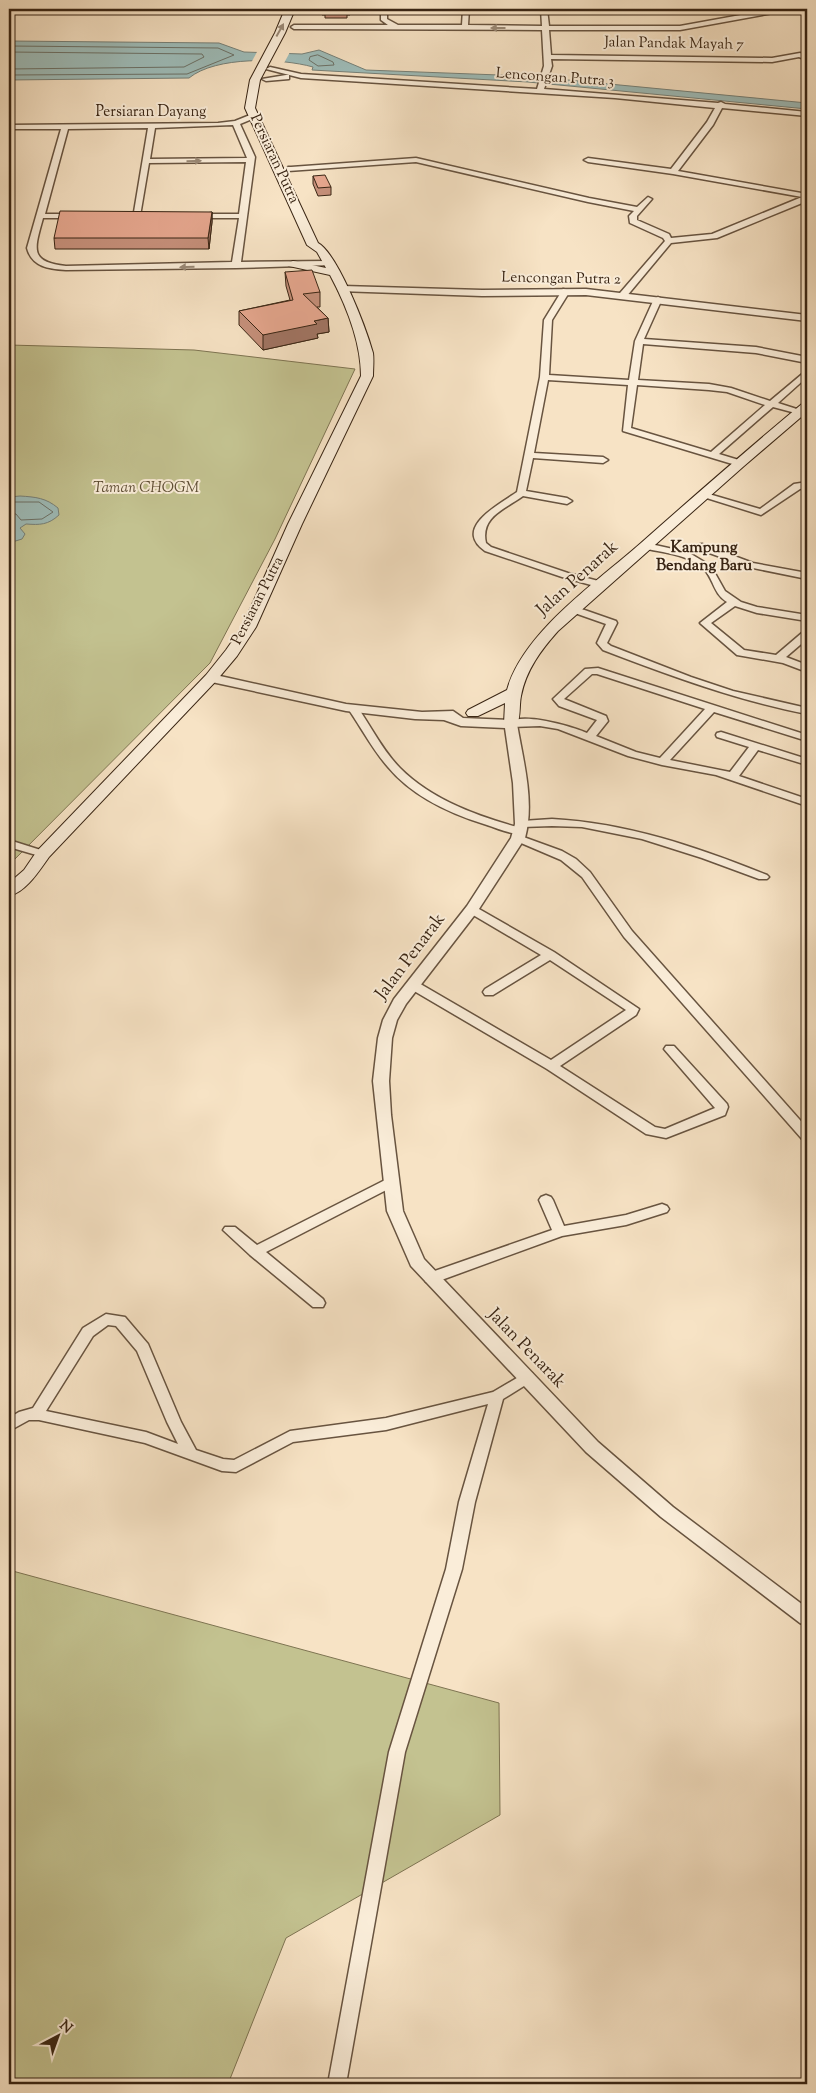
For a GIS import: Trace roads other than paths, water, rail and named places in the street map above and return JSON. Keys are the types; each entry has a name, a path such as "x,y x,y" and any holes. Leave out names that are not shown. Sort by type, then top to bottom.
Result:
{"main road":[{"name":"Persiaran Putra","path":"290,9 268,50 267,70 260,99 261,108 293,173"},
{"name":"Persiaran Putra","path":"9,891 30,872 43,854 211,678 232,653 249,627 294,524 359,397 367,376 367,354 343,289 328,260 313,245 280,170 253,117 250,96 294,27 300,14"},
{"path":"323,237 328,260"},
{"path":"293,264 328,260"},
{"path":"293,264 328,260"},
{"name":"Jalan Penarak","path":"510,718 512,694 537,646 573,608 646,546 738,463 803,409"},
{"path":"474,718 512,694"}],"street":[{"path":"384,9 384,20"},
{"path":"465,27 466,9"},
{"path":"541,88 546,75 548,57 544,9"},
{"path":"294,27 686,27 784,9"},
{"path":"364,27 384,20 398,27"},
{"name":"Jalan Pandak Mayah 7","path":"548,57 772,60 804,53 807,58"},
{"name":"Lencongan Putra 3","path":"267,70 301,76 541,88 721,104 807,114"},
{"path":"672,172 721,104"},
{"name":"Persiaran Dayang","path":"9,127 152,126 236,123 253,117"},
{"path":"236,123 251,160 236,266"},
{"path":"65,126 31,248 33,257 41,263 57,267 293,264"},
{"path":"135,216 152,126"},
{"path":"146,161 251,160"},
{"path":"293,173 416,160 540,187 588,200 638,209"},
{"path":"588,160 672,172 807,197"},
{"path":"623,295 670,241 714,236 807,197"},
{"path":"648,199 638,209 633,221 666,236 670,241"},
{"path":"39,216 85,216"},
{"path":"189,216 243,216"},
{"name":"Lencongan Putra 2","path":"343,289 482,293 566,291 623,295 807,318"},
{"path":"520,493 544,377 548,320 566,291"},
{"path":"658,299 639,341 626,429 738,463"},
{"path":"639,341 756,350 807,360"},
{"path":"713,455 807,373"},
{"path":"544,377 709,387 728,390 772,405 803,409"},
{"path":"527,455 603,460"},
{"path":"702,495 761,512 797,486 807,484"},
{"path":"567,501 520,493 487,514 481,525 479,538 481,544 565,575 602,584"},
{"path":"646,546 682,555 708,568 722,593 734,602 752,608 807,618"},
{"path":"682,555 692,548 702,547 751,564 807,576"},
{"path":"734,602 705,623 741,653 778,659 807,669"},
{"path":"573,608 612,623 602,643 607,648 687,679 730,693 807,712"},
{"path":"778,659 807,634"},
{"path":"589,737 603,721 602,718 563,704 558,699 589,671 598,671 710,709 807,738"},
{"path":"211,678 307,702 354,710 445,716 461,722 474,718 510,718 560,726 632,754 732,777 807,803"},
{"path":"662,762 710,709"},
{"path":"354,710 395,770 411,783 465,813 520,831 557,852 585,873 619,923 807,1136"},
{"path":"474,718 513,743"},
{"name":"Jalan Penarak","path":"510,718 520,783 520,831 472,909 399,1002 390,1020 385,1038 381,1081 382,1115 395,1211 417,1262 592,1447 667,1512 807,1618"},
{"path":"721,735 807,762"},
{"path":"732,777 756,746"},
{"path":"520,831 546,821 573,822 609,828 728,863 763,877"},
{"path":"9,843 43,854"},
{"path":"472,909 550,955 633,1009 632,1012 551,1066"},
{"path":"489,992 550,955"},
{"path":"413,985 551,1066 651,1131 666,1134 720,1112 722,1107 670,1048"},
{"path":"255,1252 391,1182"},
{"path":"546,1200 560,1232"},
{"path":"431,1278 560,1232 626,1220 662,1209"},
{"path":"230,1230 318,1303"},
{"path":"38,1412 88,1332 106,1319 120,1321 143,1348 174,1422 191,1454"},
{"path":"9,1425 21,1416 38,1412 51,1418 146,1438 222,1465 236,1466 290,1437 386,1424 497,1396 527,1377"},
{"path":"337,2084 397,1752 454,1569 467,1502 497,1396"}],"water":[{"path":"9,41 219,43 244,52 302,54 319,50 366,70 526,76 807,103 807,109 528,82 312,70 313,67 300,64 267,61 232,62 201,71 189,78 9,80"},
{"path":"20,496 45,500 58,508 59,515 44,524 26,524 20,528 25,534 22,539 9,543 9,527 14,519 9,517 9,497"}],"district":[{"name":"Kampung Bendang Baru","path":"704,557"}],"park label":[{"name":"Taman CHOGM","path":"146,488"}]}
